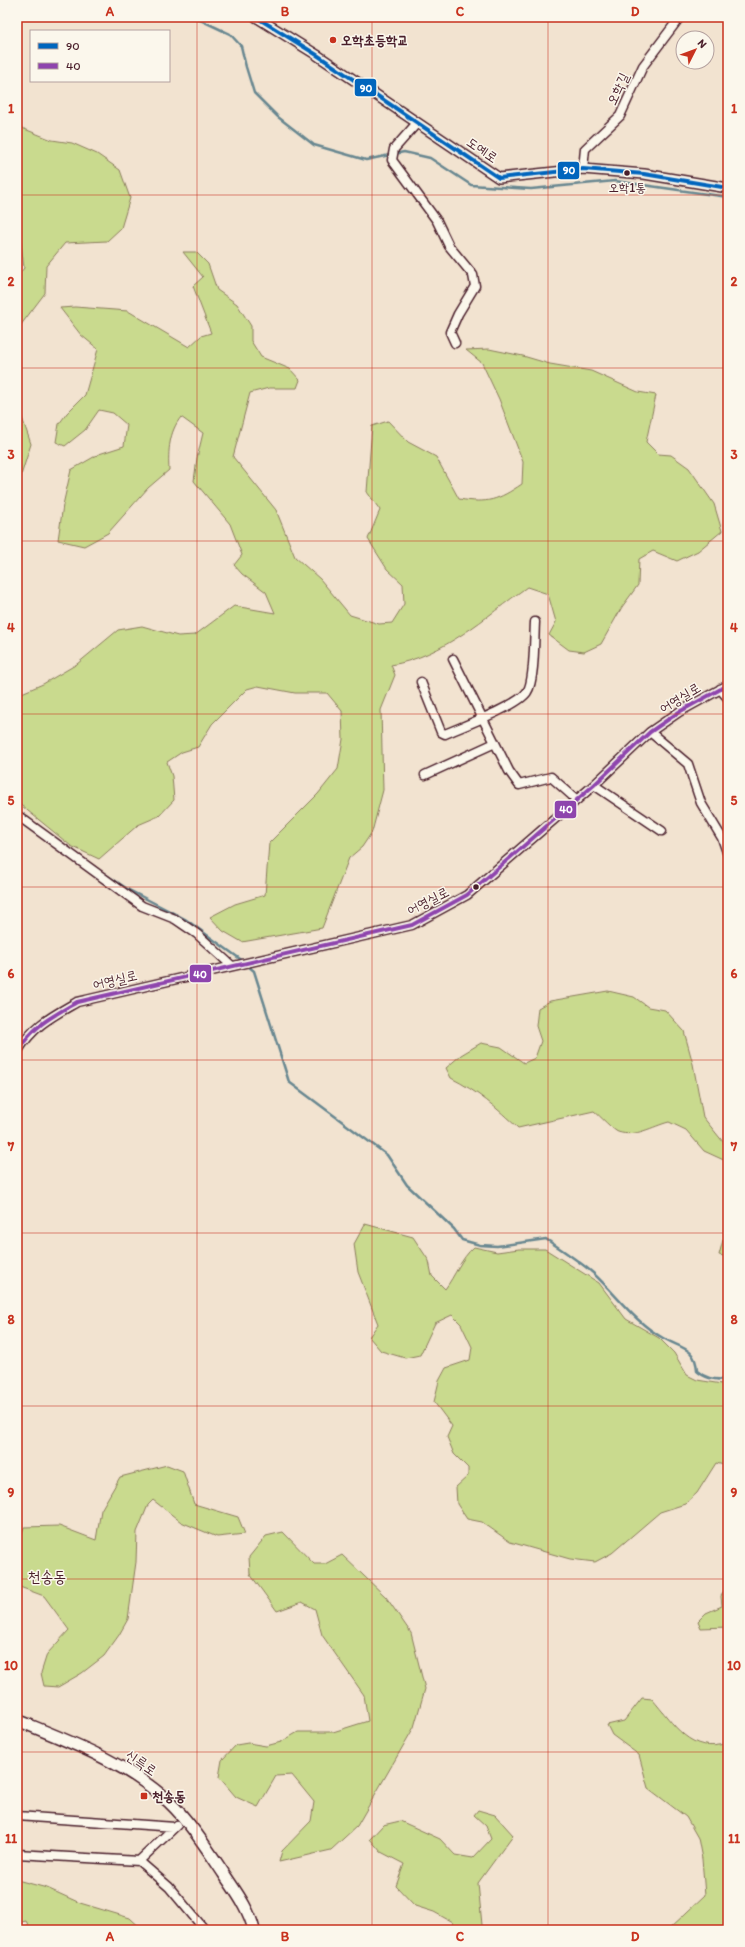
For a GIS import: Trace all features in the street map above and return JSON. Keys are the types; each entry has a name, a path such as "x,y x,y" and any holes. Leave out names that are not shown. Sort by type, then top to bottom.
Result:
{"main road":[{"name":"신륵로","path":"17,1720 96,1752 136,1776 169,1802 215,1860 251,1916 254,1930"}],"street":[{"name":"도예로","path":"256,17 317,55 499,178 583,169 644,174 728,188"},
{"name":"오학길","path":"583,169 585,149 620,116 644,66 680,17"},
{"path":"417,123 394,149 392,160 437,221 449,246 473,275 475,286 458,314 450,332 455,343"},
{"path":"421,682 441,732 445,734 509,705 528,692 531,679 535,622"},
{"path":"453,659 508,770 519,785 551,777 576,800"},
{"name":"어영실로","path":"17,1052 24,1040 45,1020 77,1002 412,925 467,895 594,785 650,732 679,712 728,685"},
{"path":"720,689 728,698"},
{"path":"650,732 688,764 701,804 722,838 728,855"},
{"path":"425,775 495,744"},
{"path":"594,785 662,831"},
{"path":"17,815 142,906 175,919 197,934 234,965"},
{"path":"17,1816 176,1827"},
{"path":"139,1861 176,1827 183,1818"},
{"path":"17,1854 139,1861 169,1887 205,1930"}],"green space":[{"path":"17,126 52,140 72,143 97,154 120,170 130,198 121,228 107,241 65,243 46,266 45,293 17,330 17,277 24,268 17,209"},
{"path":"183,252 196,252 208,264 217,290 237,304 251,326 251,341 261,357 290,369 300,380 297,388 269,388 250,393 233,457 276,510 295,557 320,579 350,615 379,624 392,623 404,604 403,584 387,569 368,539 380,510 367,492 372,426 388,421 408,442 436,457 459,499 485,501 506,494 522,484 523,462 499,399 482,363 466,350 489,349 523,356 550,364 591,371 638,392 656,395 646,442 658,454 671,455 689,468 714,504 722,531 698,551 677,561 653,551 639,559 638,585 622,607 601,644 584,652 569,650 549,635 556,622 548,594 527,587 463,634 446,644 429,653 391,665 395,675 381,710 383,790 372,832 362,847 349,858 322,928 242,942 223,931 210,917 235,904 265,895 269,843 318,794 338,769 343,739 342,711 327,693 295,693 258,686 247,689 212,724 198,747 182,752 167,762 172,776 174,800 159,816 138,825 99,859 71,846 17,802 17,695 43,684 77,664 118,630 142,626 178,636 195,635 234,606 275,613 266,592 242,574 234,565 242,555 230,524 194,481 197,458 203,433 181,417 174,429 170,442 169,470 148,488 108,533 84,546 58,540 63,505 71,470 99,454 124,446 127,425 113,413 99,410 85,430 65,446 56,442 59,424 67,413 85,395 98,349 81,335 60,308 75,307 128,311 189,347 201,336 211,333 193,286 203,277"},
{"path":"17,403 31,444 17,488"},
{"path":"608,991 634,997 648,1007 665,1010 684,1031 693,1064 703,1117 728,1148 728,1162 704,1151 686,1130 669,1122 637,1133 624,1133 616,1131 594,1111 518,1128 486,1100 451,1078 446,1068 461,1055 481,1043 501,1047 524,1063 535,1058 541,1041 536,1026 538,1008 550,1001"},
{"path":"365,1224 413,1237 429,1261 432,1276 445,1289 465,1256 474,1247 497,1252 519,1249 545,1249 599,1283 626,1319 659,1338 674,1353 687,1375 697,1380 728,1385 728,1466 716,1463 697,1493 685,1504 660,1512 612,1553 595,1562 570,1559 510,1542 482,1522 467,1519 457,1504 456,1487 468,1476 468,1468 454,1454 447,1437 452,1426 434,1402 439,1381 446,1368 470,1360 472,1347 461,1324 452,1315 435,1323 420,1355 405,1358 381,1351 369,1337 378,1324 358,1272 354,1244"},
{"path":"728,1239 728,1257 719,1255 723,1240"},
{"path":"167,1465 183,1471 194,1504 238,1517 245,1534 217,1537 181,1522 153,1500 148,1505 137,1532 136,1562 128,1619 119,1635 104,1656 82,1673 58,1687 44,1686 41,1673 47,1654 69,1630 44,1596 17,1586 17,1548 24,1527 59,1526 96,1540 101,1510 120,1477"},
{"path":"283,1532 314,1564 325,1564 342,1555 386,1597 411,1633 425,1689 414,1727 357,1826 331,1850 279,1862 282,1851 311,1821 314,1802 292,1775 276,1776 258,1807 236,1797 219,1777 222,1760 236,1745 248,1743 266,1746 281,1742 298,1732 333,1732 368,1721 364,1695 322,1635 315,1609 302,1602 277,1611 250,1574 249,1557 266,1536"},
{"path":"728,1586 728,1627 701,1628 698,1621 706,1613 722,1606 721,1596"},
{"path":"642,1698 652,1699 676,1727 693,1741 703,1745 715,1746 728,1743 728,1930 668,1930 705,1895 702,1859 698,1838 686,1817 648,1788 639,1755 612,1735 607,1725 624,1721"},
{"path":"478,1810 495,1815 513,1835 478,1883 482,1925 487,1930 454,1930 452,1922 434,1912 415,1906 396,1886 404,1864 381,1852 370,1839 383,1825 400,1821 440,1839 455,1855 473,1858 491,1839 486,1826 474,1815"},
{"path":"17,1880 47,1888 80,1903 130,1918 143,1930 31,1930 26,1921 17,1923"}],"waterway":[{"path":"194,17 230,34 241,46 254,93 278,117 314,145 366,160 404,152 430,158 471,185 531,189 615,181 728,197"},
{"path":"17,810 27,817"},
{"path":"105,874 129,890 185,919 243,961"},
{"path":"248,966 254,971 289,1082 387,1155 407,1185 454,1229 462,1240 480,1245 497,1246 546,1239 593,1273 634,1316 653,1332 686,1349 694,1357 697,1371 704,1376 728,1380"}],"transit line":[{"name":"90","path":"256,17 317,55 499,178 583,169 644,174 728,188"},
{"name":"40","path":"17,1052 30,1035 44,1022 77,1002 412,925 467,895 594,785 650,732 679,712 728,685"}],"place":[{"name":"오학초등학교","path":"333,40"},
{"name":"오학1통","path":"627,173"},
{"name":"천송동","path":"144,1796"}],"district":[{"name":"천송동","path":"47,1576"}]}
